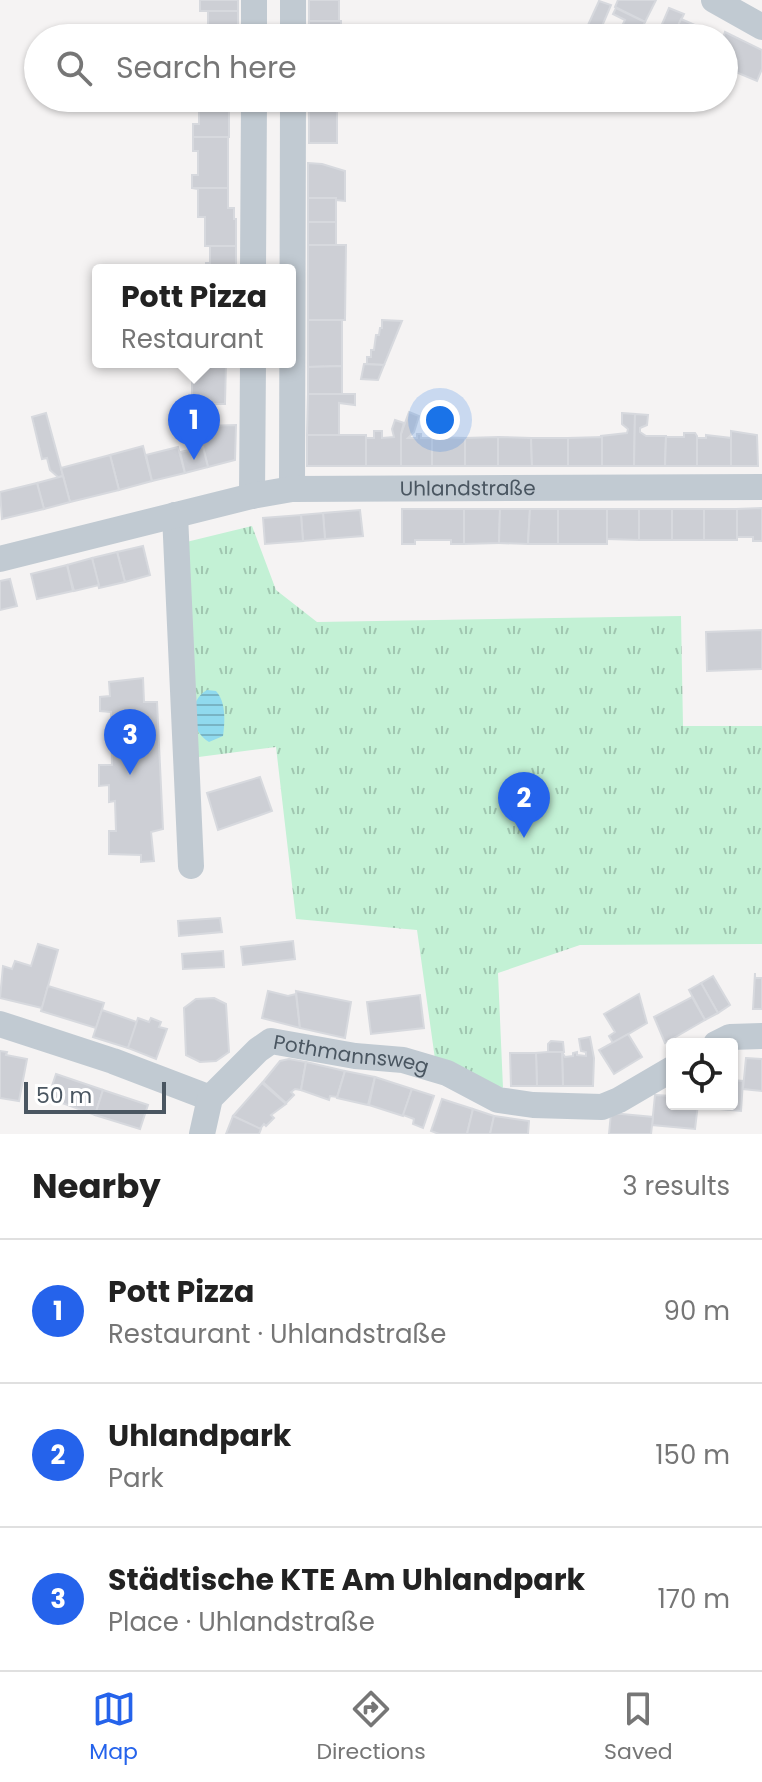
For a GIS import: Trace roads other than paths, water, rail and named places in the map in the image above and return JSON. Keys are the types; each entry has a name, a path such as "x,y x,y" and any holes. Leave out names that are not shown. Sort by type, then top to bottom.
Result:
{"street":[{"path":"254,0 254,24"},
{"path":"293,0 293,24"},
{"path":"714,0 762,27"},
{"path":"253,264 254,112"},
{"path":"293,112 293,264"},
{"path":"252,496 253,368"},
{"path":"292,368 292,489"},
{"name":"Uhlandstraße","path":"0,559 252,496 292,489 762,487"},
{"path":"175,515 191,866"},
{"path":"0,1024 113,1061 210,1098 202,1134"},
{"path":"728,1038 762,1036"},
{"name":"Pothmannsweg","path":"210,1098 266,1042 271,1041 355,1056 403,1060 447,1073 498,1100 533,1105 602,1107 666,1072"}],"water":[{"path":"207,690 216,691 219,695 224,718 223,736 209,742 198,731 193,716 196,701"}],"place":[{"name":"Pott Pizza","path":"194,460"},
{"name":"Städtische KTE Am Uhlandpark","path":"130,775"},
{"name":"Uhlandpark","path":"524,838"}]}
